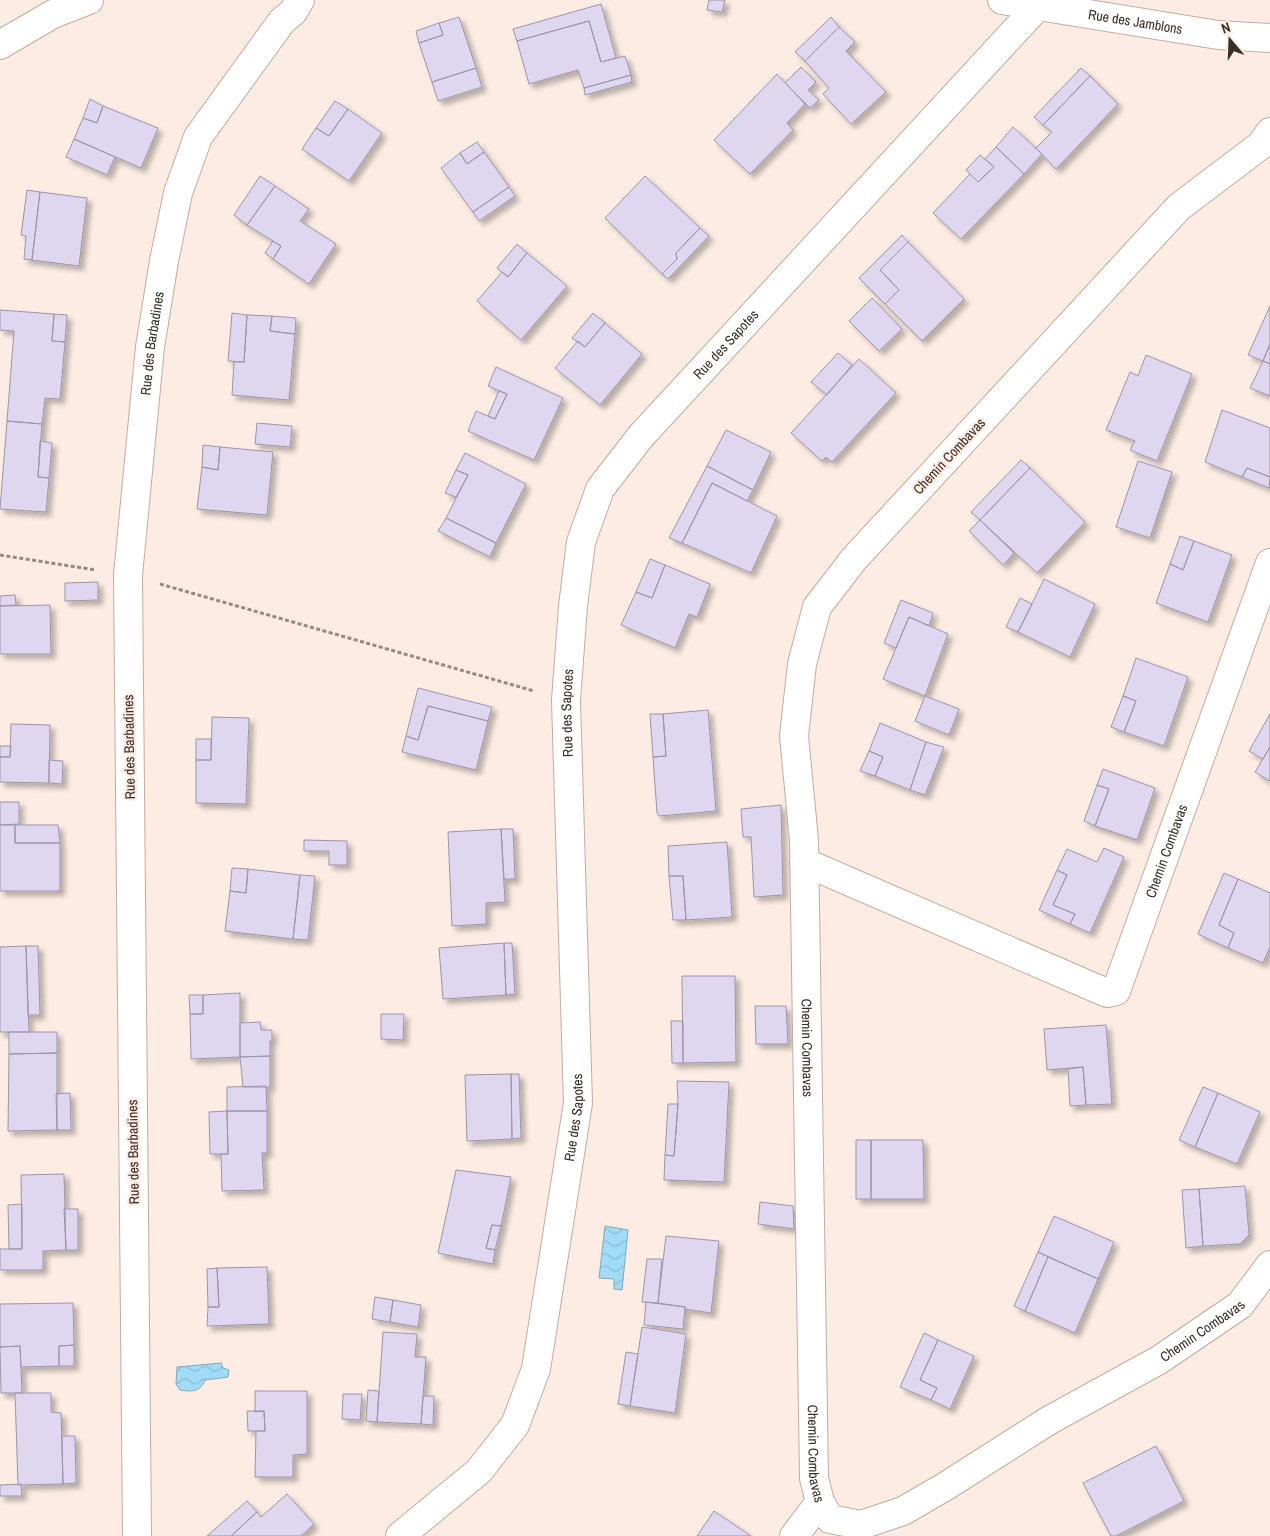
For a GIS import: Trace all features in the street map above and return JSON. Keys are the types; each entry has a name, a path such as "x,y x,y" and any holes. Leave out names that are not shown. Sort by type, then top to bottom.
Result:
{"street":[{"path":"0,45 53,14 89,0"},
{"name":"Rue des Barbadines","path":"137,1536 128,575 150,347 164,261 178,193 198,137 282,21 293,12 300,0"},
{"name":"Rue des Jamblons","path":"1002,0 1039,3 1218,35 1270,38"},
{"name":"Rue des Sapotes","path":"400,1536 479,1471 515,1425 536,1369 578,1103 566,700 573,606 581,542 600,489 641,436 1039,3"},
{"name":"Chemin Combavas","path":"1270,132 1260,145 1179,207 854,559 817,606 802,664 794,736 804,840 814,1478 820,1502 830,1519 861,1525 903,1511 1048,1421 1167,1355 1240,1305 1270,1265"},
{"name":"Chemin Combavas","path":"804,862 1107,993 1116,991 1270,563"},
{"path":"794,1536 820,1502"}],"path":[{"path":"0,555 128,575 566,700"}],"water":[{"path":"605,1226 628,1230 622,1290 614,1289 614,1279 599,1278"},
{"path":"221,1363 223,1368 229,1370 228,1377 205,1380 201,1387 192,1391 180,1390 176,1384 177,1367"}],"building":[{"path":"709,0 725,0 722,12 707,10"},
{"path":"601,4 616,58 601,62 589,21 517,41 513,29"},
{"path":"459,17 476,68 432,82 419,43 443,35 439,23"},
{"path":"831,17 839,27 805,61 795,52"},
{"path":"589,21 601,62 625,56 631,75 584,88 578,70 529,84 517,41"},
{"path":"439,23 443,35 419,43 416,31"},
{"path":"839,27 855,42 846,51 886,92 851,124 823,94 829,88 805,61"},
{"path":"801,67 816,82 808,90 819,100 810,108 785,83"},
{"path":"476,68 482,87 438,101 432,82"},
{"path":"1081,68 1090,76 1043,125 1034,117"},
{"path":"777,74 805,104 787,123 793,130 750,174 714,140"},
{"path":"631,75 632,82 585,95 584,88"},
{"path":"1090,76 1118,104 1056,169 1036,148 1052,132 1043,125"},
{"path":"90,99 103,106 97,123 83,118"},
{"path":"335,101 348,109 329,136 316,128"},
{"path":"103,106 158,128 141,168 74,139 83,118 97,123"},
{"path":"348,109 382,133 349,181 302,149 316,128 329,136"},
{"path":"1013,127 1042,154 1024,174 996,147"},
{"path":"74,139 115,157 107,175 66,157"},
{"path":"477,142 484,152 467,164 460,153"},
{"path":"996,147 1024,174 961,239 933,213 970,174 978,182 994,167 985,159"},
{"path":"484,152 509,187 473,212 441,168 460,153 467,164"},
{"path":"980,155 994,167 978,182 966,170"},
{"path":"260,176 275,186 247,225 234,215"},
{"path":"645,176 700,228 676,253 677,259 662,274 605,218"},
{"path":"275,186 309,209 300,221 336,244 309,284 273,259 281,246 247,225"},
{"path":"509,187 515,196 479,221 473,212"},
{"path":"27,190 40,192 32,260 24,259 26,236 21,235"},
{"path":"40,192 87,198 79,266 32,260"},
{"path":"700,228 709,236 668,279 662,274 677,259 676,253"},
{"path":"902,235 908,242 880,270 899,290 885,304 859,278"},
{"path":"273,241 281,246 273,259 265,253"},
{"path":"908,242 964,299 922,341 885,304 899,290 880,270"},
{"path":"517,244 527,253 508,277 497,268"},
{"path":"527,253 567,286 521,340 477,301 502,272 508,277"},
{"path":"872,298 902,329 879,351 849,321"},
{"path":"1270,306 1270,344 1263,361 1248,355"},
{"path":"0,310 54,314 52,341 65,342 60,399 45,398 42,424 7,421 14,331 0,330"},
{"path":"232,313 247,315 244,362 228,361"},
{"path":"593,313 605,323 585,347 572,338"},
{"path":"54,314 67,315 65,342 52,341"},
{"path":"247,315 272,316 270,331 295,334 289,400 232,395 234,362 244,362"},
{"path":"272,316 296,318 295,334 270,331"},
{"path":"605,323 642,354 600,405 555,368 578,341 585,347"},
{"path":"1270,344 1270,364 1263,361"},
{"path":"838,353 852,365 827,395 811,382"},
{"path":"1146,355 1192,374 1157,461 1130,450 1135,441 1106,430 1130,372 1138,376"},
{"path":"859,359 896,393 832,462 826,457 822,461 791,433"},
{"path":"1263,361 1270,364 1270,396 1250,388"},
{"path":"496,367 563,398 534,460 468,431 476,411 495,419 507,394 488,386"},
{"path":"499,391 507,394 495,419 488,416"},
{"path":"1222,410 1270,428 1270,477 1247,468 1242,477 1205,462"},
{"path":"7,421 42,424 38,477 49,478 46,512 0,509"},
{"path":"257,423 292,426 290,447 255,444"},
{"path":"726,430 771,452 753,490 707,466"},
{"path":"40,441 52,443 49,478 38,477"},
{"path":"203,445 220,447 218,470 202,467"},
{"path":"220,447 273,452 267,515 197,509 202,467 218,470"},
{"path":"465,453 526,484 496,543 446,518 468,475 456,470"},
{"path":"1021,460 1030,468 980,520 971,512"},
{"path":"1138,461 1172,472 1150,538 1116,527"},
{"path":"707,466 753,490 747,501 712,483 682,543 669,538"},
{"path":"1030,468 1085,522 1037,573 980,520"},
{"path":"1247,468 1270,477 1269,488 1242,477"},
{"path":"456,470 468,475 456,497 445,493"},
{"path":"712,483 777,516 751,573 682,543"},
{"path":"446,518 496,543 490,557 438,531"},
{"path":"980,520 1014,553 1003,565 969,531"},
{"path":"1180,536 1194,541 1183,570 1170,564"},
{"path":"1194,541 1232,555 1208,622 1156,603 1170,564 1183,570"},
{"path":"650,559 665,565 652,598 636,592"},
{"path":"665,565 710,584 697,617 689,614 675,648 621,625 636,592 652,598"},
{"path":"1044,579 1095,604 1070,657 1018,632"},
{"path":"98,582 98,600 65,601 65,583"},
{"path":"15,595 16,605 0,606 0,596"},
{"path":"1020,598 1032,604 1018,632 1006,627"},
{"path":"901,600 933,613 929,626 909,617 896,648 884,643"},
{"path":"50,605 51,654 0,654 0,606"},
{"path":"909,617 948,634 925,696 883,679"},
{"path":"1136,658 1188,677 1164,746 1124,732 1136,701 1123,696"},
{"path":"418,688 492,707 488,721 428,706 418,740 406,736"},
{"path":"925,696 959,709 949,735 915,721"},
{"path":"1123,696 1136,701 1124,732 1111,727"},
{"path":"428,706 488,721 476,770 402,752 406,736 418,740"},
{"path":"708,710 716,811 659,816 657,813 653,757 666,756 663,714"},
{"path":"650,714 663,714 666,756 653,757"},
{"path":"1270,714 1270,747 1263,759 1249,751"},
{"path":"212,717 249,718 246,804 196,803 196,760 211,760"},
{"path":"880,723 926,742 910,790 875,776 883,757 869,751"},
{"path":"11,724 50,725 49,783 0,782 0,757 10,757"},
{"path":"196,739 211,739 211,760 196,760"},
{"path":"926,742 944,747 925,795 910,790"},
{"path":"0,746 11,746 10,757 0,757"},
{"path":"1270,747 1270,781 1255,772"},
{"path":"869,751 883,757 875,776 860,771"},
{"path":"49,760 63,761 62,784 49,783"},
{"path":"1103,769 1155,788 1137,840 1095,826 1109,789 1097,785"},
{"path":"1097,785 1109,789 1095,826 1084,821"},
{"path":"0,802 19,802 19,824 0,825"},
{"path":"781,805 783,895 754,897 751,837 743,837 741,809"},
{"path":"0,825 15,825 15,843 60,843 60,891 0,891"},
{"path":"15,825 58,825 60,843 15,843"},
{"path":"501,829 513,829 515,879 504,879"},
{"path":"501,829 505,902 486,903 486,924 452,926 448,832"},
{"path":"304,840 347,841 347,865 329,865 329,851 304,851"},
{"path":"727,842 732,917 686,920 683,876 669,876 668,846"},
{"path":"1104,848 1124,857 1090,933 1070,924 1075,914 1053,905 1067,875 1057,870 1067,849 1097,862"},
{"path":"232,868 248,869 246,893 230,891"},
{"path":"248,869 300,875 293,939 225,931 230,891 246,893"},
{"path":"1057,870 1067,875 1053,905 1075,914 1070,924 1039,910"},
{"path":"1224,873 1238,879 1219,925 1234,933 1228,948 1198,934"},
{"path":"300,875 315,876 308,940 293,939"},
{"path":"669,876 683,876 686,920 673,920"},
{"path":"1238,879 1270,893 1270,947 1263,963 1228,948 1234,933 1219,925"},
{"path":"504,943 506,995 443,999 439,948"},
{"path":"504,943 512,943 515,994 506,995"},
{"path":"26,946 38,946 40,1015 28,1015"},
{"path":"26,946 29,1032 0,1032 0,947"},
{"path":"682,976 735,976 736,1062 683,1063"},
{"path":"240,993 240,1057 191,1059 190,1014 203,1014 203,995"},
{"path":"189,995 203,995 203,1014 190,1014"},
{"path":"755,1006 786,1006 788,1044 756,1044"},
{"path":"381,1014 404,1014 403,1040 381,1039"},
{"path":"671,1021 683,1021 683,1063 672,1063"},
{"path":"260,1022 261,1030 272,1030 270,1056 240,1057 240,1023"},
{"path":"1106,1025 1112,1104 1086,1105 1083,1067 1047,1070 1044,1029"},
{"path":"9,1032 57,1032 57,1053 9,1054"},
{"path":"57,1053 57,1130 8,1131 9,1054"},
{"path":"270,1056 270,1087 243,1087 240,1057"},
{"path":"1083,1067 1086,1105 1070,1106 1068,1069"},
{"path":"511,1074 519,1074 521,1138 512,1139"},
{"path":"511,1074 512,1139 467,1141 465,1075"},
{"path":"677,1081 729,1082 724,1182 664,1180 665,1155 674,1156 678,1104"},
{"path":"266,1086 267,1111 227,1111 227,1087"},
{"path":"1203,1087 1218,1093 1195,1147 1179,1140"},
{"path":"70,1093 71,1130 57,1130 56,1094"},
{"path":"1218,1093 1260,1112 1237,1164 1195,1147"},
{"path":"668,1104 678,1104 674,1156 665,1155"},
{"path":"227,1111 228,1154 210,1154 209,1112"},
{"path":"227,1111 267,1111 267,1153 262,1153 264,1190 222,1191 221,1154 228,1154"},
{"path":"856,1140 871,1140 871,1199 856,1199"},
{"path":"871,1140 923,1140 924,1199 871,1199"},
{"path":"456,1170 511,1177 501,1226 492,1225 486,1248 495,1250 493,1264 438,1253"},
{"path":"64,1174 66,1250 43,1251 43,1270 0,1270 0,1249 22,1249 21,1175"},
{"path":"1245,1186 1249,1235 1240,1244 1203,1246 1199,1189"},
{"path":"1199,1189 1203,1246 1186,1248 1182,1190"},
{"path":"760,1202 793,1206 794,1229 758,1224"},
{"path":"22,1204 22,1249 9,1249 8,1205"},
{"path":"64,1209 78,1209 78,1250 66,1250"},
{"path":"1054,1216 1114,1242 1098,1279 1038,1252"},
{"path":"492,1225 501,1226 495,1250 486,1248"},
{"path":"666,1236 719,1241 711,1313 658,1303"},
{"path":"1038,1252 1048,1257 1025,1311 1014,1306"},
{"path":"1048,1257 1098,1279 1075,1333 1025,1311"},
{"path":"647,1259 662,1259 658,1303 642,1302"},
{"path":"267,1267 269,1324 207,1326 208,1307 219,1307 217,1268"},
{"path":"217,1268 219,1307 208,1307 207,1269"},
{"path":"375,1297 393,1300 390,1322 372,1319"},
{"path":"393,1300 421,1305 418,1327 390,1322"},
{"path":"646,1302 685,1307 683,1329 644,1325"},
{"path":"73,1303 74,1345 59,1346 59,1366 21,1367 20,1346 0,1347 0,1304"},
{"path":"642,1327 686,1334 675,1413 630,1406"},
{"path":"383,1332 417,1334 415,1357 426,1357 421,1424 377,1422"},
{"path":"924,1333 938,1340 920,1380 937,1388 931,1400 900,1387"},
{"path":"938,1340 974,1356 950,1409 931,1400 937,1388 920,1380"},
{"path":"74,1345 74,1366 59,1366 59,1346"},
{"path":"20,1346 22,1393 1,1393 0,1347"},
{"path":"626,1352 638,1354 630,1406 618,1404"},
{"path":"368,1390 379,1391 377,1422 366,1421"},
{"path":"255,1391 307,1391 307,1454 293,1455 293,1477 255,1477 256,1431 265,1431 264,1411 255,1412"},
{"path":"15,1393 51,1393 51,1412 61,1413 63,1484 18,1485"},
{"path":"343,1394 362,1394 360,1420 342,1419"},
{"path":"423,1396 434,1396 433,1425 421,1424"},
{"path":"247,1411 264,1411 265,1431 248,1431"},
{"path":"62,1436 75,1436 76,1483 63,1484"},
{"path":"1156,1446 1184,1501 1116,1536 1111,1536 1083,1483"},
{"path":"21,1484 22,1496 0,1496 0,1485"},
{"path":"287,1494 314,1524 301,1536 231,1536 257,1512 261,1517"},
{"path":"247,1501 257,1512 231,1536 207,1536"},
{"path":"714,1511 751,1536 697,1536"}]}
